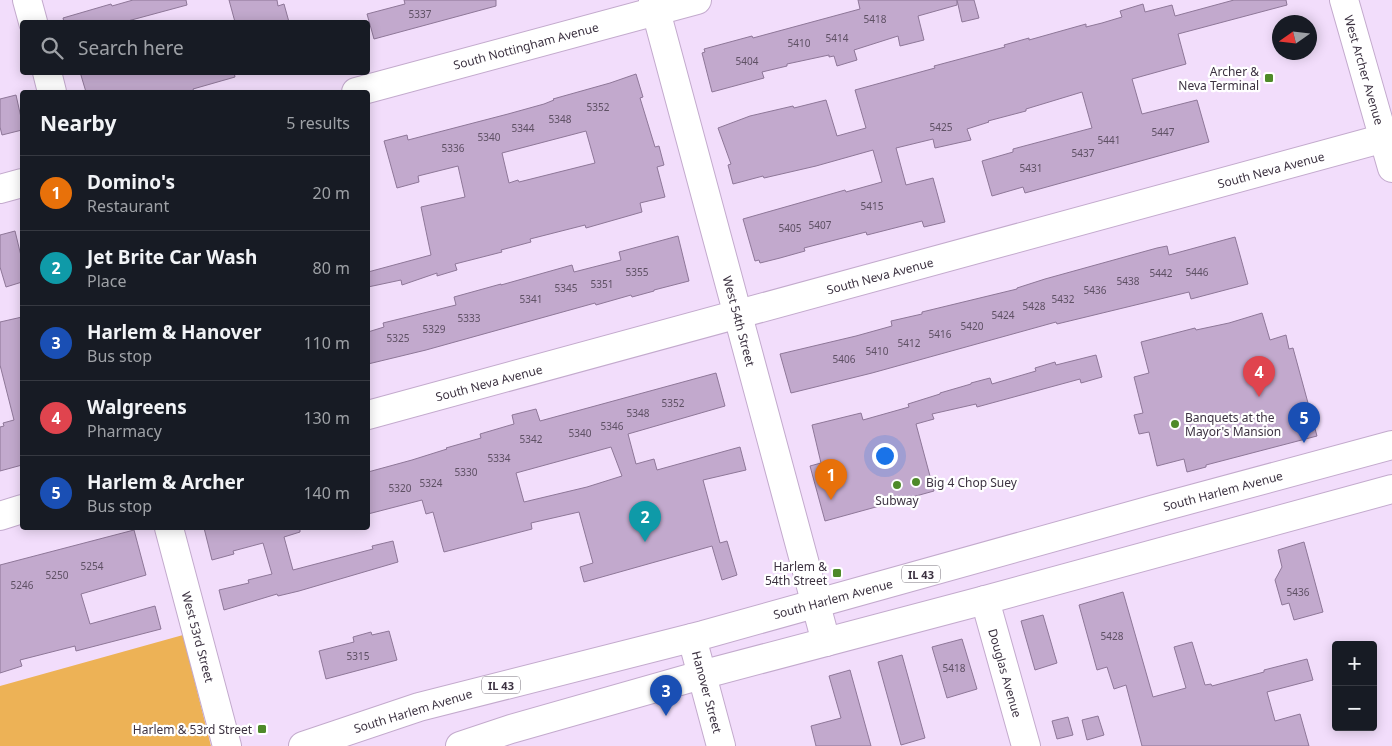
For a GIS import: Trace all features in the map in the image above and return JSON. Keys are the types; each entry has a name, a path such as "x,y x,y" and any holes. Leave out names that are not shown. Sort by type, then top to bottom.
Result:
{"street":[{"path":"27,0 32,20"},
{"name":"South Nottingham Avenue","path":"363,90 654,6 697,0"},
{"name":"West Archer Avenue","path":"1344,0 1388,137 1392,168"},
{"name":"West 54th Street","path":"654,6 826,642"},
{"path":"47,75 51,90"},
{"name":"South Neva Avenue","path":"370,415 1388,137"},
{"path":"0,190 20,184"},
{"name":"South Harlem Avenue","path":"303,746 419,706 692,638 1146,511 1392,446"},
{"path":"460,746 511,729 701,675 1392,489"},
{"path":"0,516 20,511"},
{"name":"West 53rd Street","path":"170,530 227,746"},
{"name":"Douglas Avenue","path":"985,600 1026,746"},
{"name":"Hanover Street","path":"692,638 721,746"}],"shaded area":[{"path":"183,635 211,746 0,746 0,686"}],"building":[{"path":"133,0 186,0 187,5 131,20 64,20 63,18 111,4 112,6"},
{"path":"229,0 277,0 278,6 284,4 288,20 234,20"},
{"path":"404,0 496,0 496,6 374,39 367,14 405,4"},
{"path":"858,0 957,0 957,5 918,16 924,40 900,46 898,36 854,50 857,60 837,66 834,56 829,57 829,55 787,64 787,66 762,72 764,78 712,92 702,53 705,52 704,49 752,36 753,38 860,9"},
{"path":"957,0 974,0 979,18 962,22"},
{"path":"1234,0 1286,0 1287,5 1178,34 1186,64 1132,79 1142,114 1197,100 1209,142 1025,193 1023,187 992,196 982,161 1013,152 1013,149 1092,128 1082,92 967,129 971,140 935,148 933,139 896,148 906,185 933,178 945,222 924,227 922,221 867,235 866,232 804,248 805,251 780,258 760,263 759,260 755,261 743,219 845,190 846,192 882,182 873,150 816,166 733,184 728,165 731,164 718,128 750,116 826,100 837,136 866,128 855,90 935,68 934,66 1005,47 1004,45 1029,38 1029,40 1086,24 1086,27 1102,23 1122,17 1120,11 1143,4 1145,12 1172,5 1175,16"},
{"path":"636,74 643,97 640,98 655,147 659,146 664,165 657,167 665,197 640,203 642,212 586,228 585,225 530,239 531,242 501,250 502,252 455,264 457,270 437,276 437,273 402,285 401,280 370,287 370,271 431,255 421,207 465,197 458,166 418,176 419,182 397,188 384,141 407,135 408,140 544,104 553,99","holes":["586,131 595,163 519,182 518,180 509,183 502,153"]},
{"path":"81,75 235,75 235,77 193,90 85,90"},
{"path":"16,95 20,113 20,130 2,135 0,127 0,99"},
{"path":"15,231 20,252 20,283 6,287 0,267 0,235"},
{"path":"678,236 689,281 632,297 631,295 596,305 595,303 370,364 370,331 384,327 383,323 456,305 454,297 572,265 574,272 621,260 619,252"},
{"path":"1235,237 1248,284 1191,299 1189,292 1057,324 1056,322 872,373 791,393 780,354 892,326 891,321 1017,289 1045,279 1157,248 1167,246 1169,255"},
{"path":"1262,313 1270,340 1286,335 1289,349 1293,348 1317,436 1206,465 1206,467 1187,472 1184,459 1157,466 1149,432 1139,434 1134,415 1143,413 1134,377 1149,373 1141,342 1195,328 1196,330 1229,323"},
{"path":"20,317 20,466 0,471 0,427 4,426 3,423 14,420 0,365 0,322"},
{"path":"1096,355 1102,377 1081,383 1080,379 977,407 976,404 932,414 934,419 916,424 934,491 825,521 810,466 821,463 812,425 861,413 863,420 909,407 908,404 971,383 990,378 992,384 1036,371 1035,368 1055,362 1056,365"},
{"path":"716,373 725,406 628,434 636,464 654,459 657,470 740,447 746,470 703,480 720,543 727,541 737,575 722,580 712,546 584,582 580,567 593,563 579,512 531,523 532,529 444,552 433,512 426,514 422,500 370,513 370,471 481,438 480,434 514,424 512,415 536,409 540,421","holes":["611,447 622,476 587,487 524,502 516,473"]},
{"path":"134,530 146,575 81,594 90,624 155,606 161,629 76,651 75,646 20,660 22,666 0,673 0,565"},
{"path":"204,530 300,530 300,532 284,537 293,570 373,549 372,546 393,541 398,562 299,591 278,596 277,594 224,610 219,590 249,583 248,580 272,574 263,543 233,551 234,554 212,560"},
{"path":"1304,542 1323,612 1294,620 1289,603 1282,605 1275,580 1282,567 1278,550"},
{"path":"1123,592 1153,697 1186,688 1174,647 1192,642 1205,685 1211,684 1212,686 1307,659 1313,680 1267,692 1275,721 1300,714 1309,746 1142,746 1126,685 1114,689 1107,667 1097,670 1079,605"},
{"path":"1043,615 1057,663 1035,670 1021,621"},
{"path":"389,631 397,660 326,679 319,651 354,642 353,637 371,632 372,635"},
{"path":"962,639 977,689 947,698 932,647"},
{"path":"902,655 925,738 901,745 878,662"},
{"path":"850,670 871,746 816,746 811,726 841,718 829,676"},
{"path":"1098,716 1104,735 1087,740 1082,720"},
{"path":"1068,717 1073,735 1057,739 1052,721"}],"place":[{"name":"Archer & Neva Terminal","path":"1269,78"},
{"name":"Walgreens","path":"1259,397"},
{"name":"Banquets at the Mayor's Mansion","path":"1175,424"},
{"name":"Harlem & Archer","path":"1304,443"},
{"name":"Big 4 Chop Suey","path":"916,482"},
{"name":"Subway","path":"897,485"},
{"name":"Domino's","path":"831,500"},
{"name":"Jet Brite Car Wash","path":"645,542"},
{"name":"Harlem & 54th Street","path":"837,573"},
{"name":"Harlem & Hanover","path":"666,716"},
{"name":"Harlem & 53rd Street","path":"262,729"}]}
